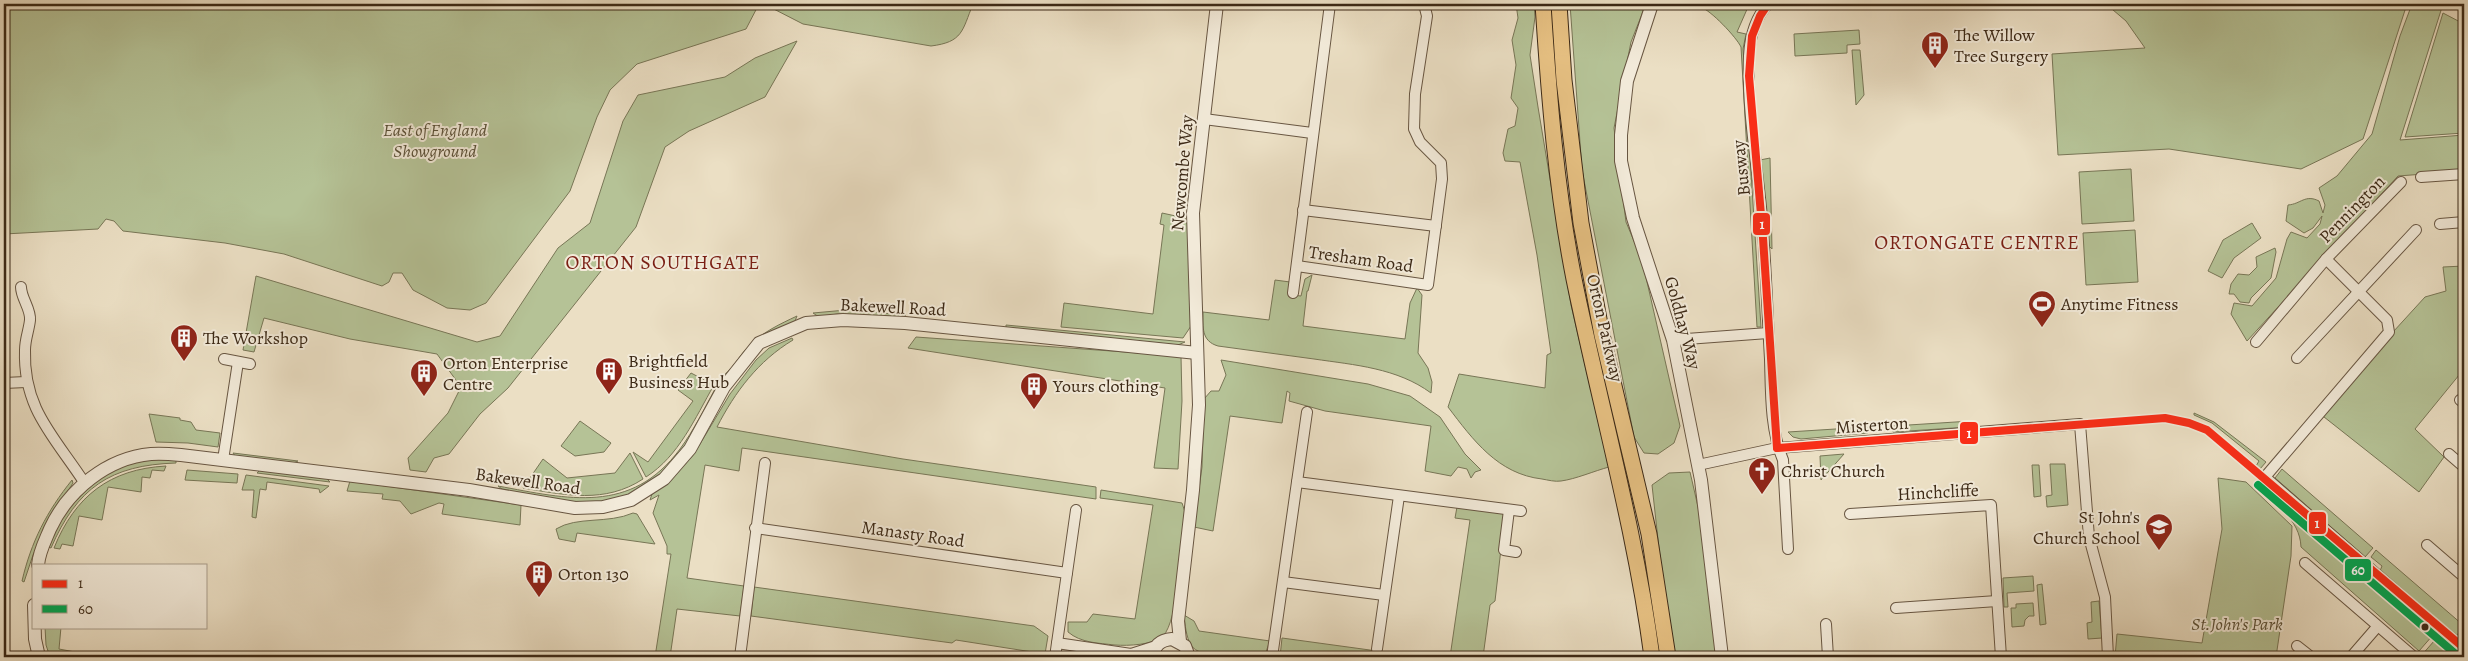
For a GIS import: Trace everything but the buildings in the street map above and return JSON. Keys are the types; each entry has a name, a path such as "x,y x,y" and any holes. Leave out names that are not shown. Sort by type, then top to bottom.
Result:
{"main road":[{"name":"Orton Parkway","path":"1542,4 1548,82 1565,224 1586,337 1633,538 1652,657"},
{"name":"Orton Parkway","path":"1558,4 1564,80 1581,223 1602,335 1649,534 1668,657"}],"street":[{"name":"Newcombe Way","path":"1189,652 1178,621 1193,490 1200,405 1193,213 1217,4"},
{"name":"Tresham Road","path":"1293,293 1330,4"},
{"name":"Tresham Road","path":"1297,266 1428,285 1442,179 1441,163 1420,142 1414,129 1415,94 1427,16 1424,4"},
{"name":"Goldhay Way","path":"1652,4 1627,81 1621,135 1621,161 1633,218 1674,340 1692,446 1698,465 1722,657"},
{"name":"Busway","path":"1761,6 1751,38 1749,57 1754,156 1761,207 1771,394 1777,448 1783,460 1788,549"},
{"path":"1204,118 1312,134"},
{"path":"2421,176 2464,174"},
{"name":"Pennington","path":"2256,342 2326,260 2401,182"},
{"path":"1303,210 1436,226"},
{"path":"2440,224 2464,222"},
{"path":"2297,358 2416,230"},
{"name":"Pennington","path":"2326,260 2387,320 2389,332 2265,476 2462,642"},
{"path":"21,287 21,294 30,318 25,339 26,382 40,420 84,482"},
{"name":"Bakewell Road","path":"38,564 39,555 53,522 63,506 84,482 118,463 150,454 181,455 460,489 567,507 603,507 631,500 664,479 690,449 724,387 759,344 806,323 843,320 905,323 1197,353"},
{"path":"1674,340 1768,333"},
{"path":"224,359 250,364"},
{"path":"223,460 238,362"},
{"path":"4,383 26,382"},
{"path":"1272,657 1307,412"},
{"name":"Misterton","path":"1698,465 1777,448 2080,424 2089,537 2105,597 2108,657"},
{"path":"2449,454 2464,467"},
{"path":"740,657 755,528 765,463"},
{"path":"1297,482 1521,512"},
{"path":"1377,649 1399,496"},
{"name":"Hinchcliffe","path":"1850,514 1991,505 2001,657"},
{"path":"1055,657 1076,510"},
{"path":"1509,510 1504,550 1516,552"},
{"name":"Manasty Road","path":"755,528 1067,573"},
{"path":"2427,545 2464,577"},
{"path":"2305,563 2414,657"},
{"path":"1283,582 1384,595"},
{"path":"1896,608 1997,601"},
{"path":"1158,648 1178,621"},
{"path":"1826,624 1828,657"},
{"path":"2351,657 2377,627"},
{"path":"34,628 34,639 39,657"},
{"path":"1057,643 1136,655 1158,648 1189,652"},
{"path":"2297,646 2311,657"}],"green space":[{"name":"East of England Showground","path":"4,4 759,4 746,29 637,64 610,90 597,117 570,191 486,303 470,310 447,308 413,290 402,273 393,273 389,282 382,286 284,254 225,243 123,231 114,221 106,219 98,229 4,234"},
{"path":"764,4 973,4 960,34 950,42 931,46 803,24"},
{"path":"1516,4 1534,4 1535,17 1530,55 1538,107 1571,305 1609,467 1573,479 1559,481 1526,476 1500,463 1477,443 1448,407 1459,374 1545,388 1547,355 1551,353 1537,255 1520,162 1505,161 1503,153 1508,129 1515,126 1518,108 1511,98 1516,65 1512,40 1518,18"},
{"path":"1570,4 1646,4 1631,42 1614,128 1626,222 1642,260 1680,426 1674,443 1658,454 1644,453 1634,437 1582,170"},
{"path":"1681,4 1744,4 1748,7 1737,32 1746,34 1743,49 1761,327 1757,327 1741,47 1729,31 1710,13 1700,7"},
{"path":"2106,4 2407,4 2363,139 2301,169 2169,149 2058,155 2052,54 2145,48 2126,21"},
{"path":"2412,4 2443,4 2400,140 2464,135 2464,171 2398,176 2247,341 2231,314 2234,303 2252,306 2276,278 2287,239 2291,232 2307,238 2320,224 2322,216 2313,228 2304,233 2286,221 2288,205 2306,199 2314,199 2319,201 2323,213 2325,205 2319,188 2337,176 2372,134 2400,36"},
{"path":"2443,13 2464,24 2464,133 2405,137"},
{"path":"1859,30 1860,44 1847,45 1847,53 1795,56 1794,34"},
{"path":"797,41 765,97 689,131 665,147 636,227 508,388 480,414 449,454 434,458 426,472 410,470 408,458 448,413 461,387 437,354 350,339 264,318 254,352 243,350 256,276 477,342 500,336 558,248 590,223 623,121 638,95 725,77 755,58"},
{"path":"1852,50 1860,50 1864,95 1856,105"},
{"path":"1770,158 1772,249 1767,244 1760,160"},
{"path":"2131,169 2134,221 2082,224 2079,172"},
{"path":"1162,213 1185,218 1188,226 1191,326 1183,338 1061,327 1064,303 1153,314 1164,225 1160,224"},
{"path":"2252,223 2261,238 2234,258 2222,278 2208,271 2223,240"},
{"path":"2135,230 2138,282 2086,285 2083,233"},
{"path":"2275,248 2276,252 2271,278 2251,298 2249,303 2240,302 2234,294 2229,294 2231,284 2238,274 2249,275 2257,267 2256,257"},
{"path":"2464,266 2464,369 2415,429 2444,457 2419,492 2319,413 2425,297 2446,291 2443,267"},
{"path":"1312,275 1307,291 1303,326 1405,339 1410,303 1417,288 1422,295 1418,353 1428,368 1432,382 1431,393 1404,378 1375,369 1345,363 1218,346 1208,341 1203,328 1203,312 1269,320 1275,280 1290,282 1291,295 1301,296 1305,279"},
{"path":"846,310 906,315 902,317 837,314 819,317 813,313"},
{"path":"797,316 795,321 729,374 721,377 755,340"},
{"path":"1006,325 1185,342 1178,345 1006,328"},
{"path":"916,337 1181,356 1182,401 1178,469 1154,468 1165,388 908,348"},
{"path":"792,338 793,340 780,348 749,378 717,427 903,459 1096,487 1096,499 742,448 739,471 705,465 687,578 744,586 740,616 677,609 670,657 655,657 671,554 667,554 667,546 653,513 659,495 650,500 652,494 669,482 694,454 730,394 756,360 769,348"},
{"path":"1221,360 1368,384 1410,396 1440,417 1465,454 1481,470 1475,472 1471,478 1467,469 1458,467 1451,476 1425,471 1431,426 1325,411 1289,401 1290,393 1287,391 1282,423 1230,416 1213,531 1194,527 1202,467 1204,399 1211,391 1219,391 1226,375"},
{"path":"691,373 714,385 677,447 658,468 646,477 633,452 648,462 693,401 678,390"},
{"path":"715,389 716,395 679,454 665,471 649,484 630,495 608,501 573,503 506,492 498,486 549,495 597,497 619,493 641,484 661,470 680,449"},
{"path":"2194,413 2214,422 2266,462 2260,469 2256,466 2259,461 2212,423 2194,415"},
{"path":"149,414 180,418 180,420 191,422 196,430 220,433 218,447 188,443 156,442"},
{"path":"580,421 611,443 604,452 575,456 561,446"},
{"path":"1971,421 1969,427 1893,432 1893,426"},
{"path":"1867,427 1868,433 1801,439 1793,437 1788,432"},
{"path":"233,453 298,461 293,463 235,456"},
{"path":"630,453 643,479 629,487 614,492 584,496 523,488 543,459 567,478 615,473"},
{"path":"1844,454 1821,480 1820,456"},
{"path":"151,458 176,460 176,463 132,469 114,475 98,484 72,510 51,548 46,546 59,518 95,481 117,468"},
{"path":"2050,464 2065,464 2068,505 2047,507 2046,496 2052,495"},
{"path":"2032,465 2039,465 2041,496 2034,497"},
{"path":"166,466 164,471 152,470 150,478 142,477 141,492 108,487 102,520 79,516 73,546 62,544 60,549 54,548 72,514 97,489 111,480 128,473 146,468"},
{"path":"2282,469 2373,548 2365,557 2275,478"},
{"path":"187,470 238,474 237,483 185,480"},
{"path":"260,470 325,477 330,482 257,473"},
{"path":"1690,472 1713,572 1722,657 1671,657 1652,485 1669,473"},
{"path":"246,475 329,486 320,493 319,489 267,482 266,490 260,489 256,518 252,517 254,490 242,490"},
{"name":"St.John's Park","path":"2218,478 2246,482 2292,526 2291,556 2276,657 2115,657 2117,634 2202,643 2222,529"},
{"path":"2260,478 2342,551 2425,620 2422,624 2433,635 2419,651 2301,547 2300,537 2291,520 2255,484"},
{"path":"72,480 73,483 51,517 33,555 24,582 22,581 35,540 55,503"},
{"path":"350,481 521,505 520,525 442,514 444,504 439,503 411,514 400,501 382,499 383,494 347,491"},
{"path":"1101,490 1182,503 1186,515 1176,598 1168,628 1159,639 1140,644 1102,644 1078,638 1068,632 1068,622 1087,622 1093,614 1135,619 1153,505 1100,498"},
{"path":"1457,507 1505,514 1495,601 1490,605 1483,657 1450,657 1470,520 1455,518"},
{"path":"633,513 637,514 655,544 577,533 575,542 559,539 556,529 573,523 613,518"},
{"path":"2376,550 2463,625 2464,631 2456,635 2380,571 2382,566 2371,557"},
{"path":"2033,576 2034,591 2007,593 2008,607 2004,607 2003,578"},
{"path":"2042,584 2046,624 2040,625 2037,585"},
{"path":"754,587 1034,626 1048,636 1045,654 956,640 952,643 751,616"},
{"path":"2099,601 2102,638 2088,639 2087,623 2092,622 2091,602"},
{"path":"2033,603 2034,616 2029,616 2025,620 2024,626 2012,627 2011,608 2016,608 2016,604"},
{"path":"1184,615 1194,621 1199,631 1270,641 1264,657 1224,657 1196,650 1188,638"},
{"path":"45,628 61,628 59,649 75,652 74,657 50,657 46,645"},
{"path":"2442,632 2464,650 2464,657 2420,657"},
{"path":"1282,638 1421,657 1280,657"}],"transit line":[{"name":"1","path":"1768,4 1760,16 1752,36 1749,76 1763,238 1777,448"},
{"name":"1","path":"1777,448 2165,418 2189,423 2207,430 2464,648"},
{"name":"60","path":"2258,485 2458,656"}],"place":[{"name":"The Willow Tree Surgery","path":"1935,69"},
{"name":"Anytime Fitness","path":"2042,328"},
{"name":"The Workshop","path":"184,362"},
{"name":"Brightfield Business Hub","path":"609,395"},
{"name":"Orton Enterprise Centre","path":"424,397"},
{"name":"Yours clothing","path":"1034,410"},
{"name":"Christ Church","path":"1762,495"},
{"name":"St John's Church School","path":"2159,551"},
{"name":"Orton 130","path":"539,598"}],"district":[{"name":"ORTONGATE CENTRE","path":"1977,242"},
{"name":"ORTON SOUTHGATE","path":"663,262"}]}
